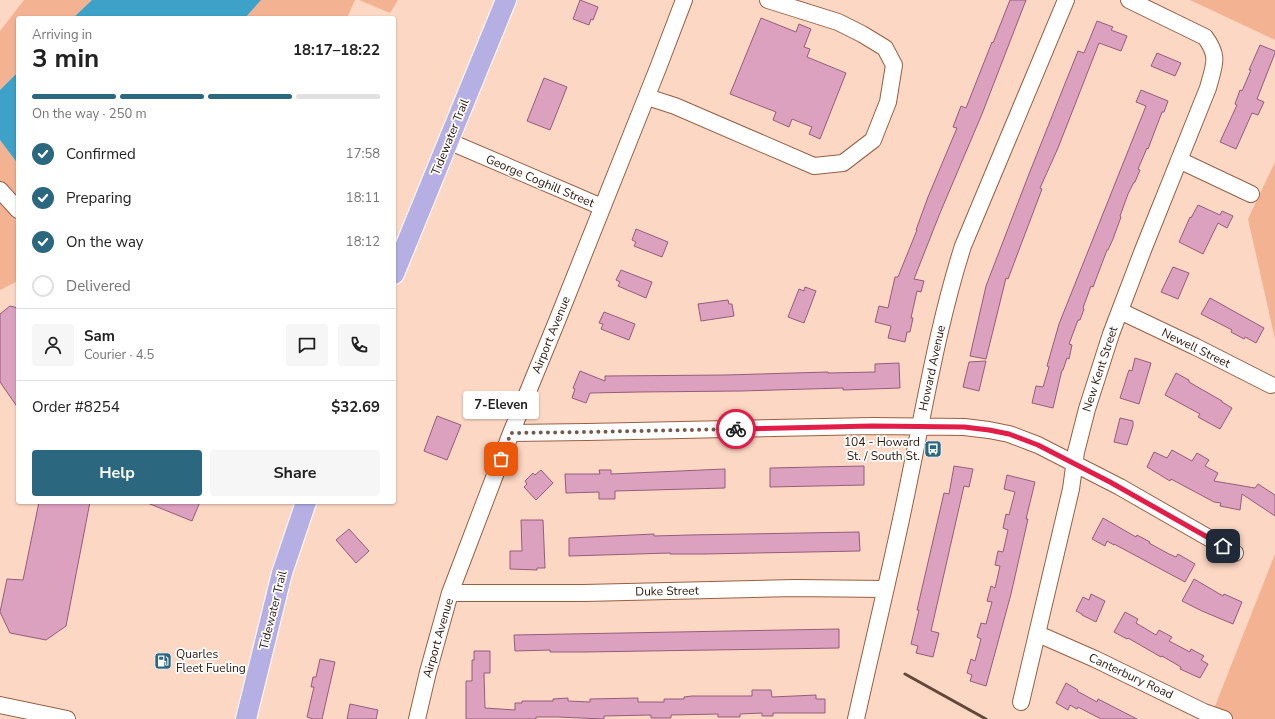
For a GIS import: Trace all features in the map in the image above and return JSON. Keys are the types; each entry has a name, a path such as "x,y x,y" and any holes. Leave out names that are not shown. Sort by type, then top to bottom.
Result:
{"main road":[{"name":"Tidewater Trail","path":"396,269 506,0"},
{"name":"Tidewater Trail","path":"246,719 282,573 305,504"}],"street":[{"name":"Airport Avenue","path":"417,719 428,672 450,593 511,433 647,97 684,0"},
{"path":"647,97 674,106 814,166 843,163 873,140 888,102 894,65 885,48 838,22 768,0"},
{"name":"Howard Avenue","path":"856,719 946,304 963,246 1066,0"},
{"name":"New Kent Street","path":"1021,702 1071,489 1074,464 1087,409 1120,311 1208,88 1215,62 1212,46 1205,37 1196,31 1129,0"},
{"name":"George Coghill Street","path":"448,141 602,207"},
{"path":"1180,160 1251,194"},
{"path":"0,190 16,208"},
{"name":"Newell Street","path":"1120,311 1271,385"},
{"path":"511,433 864,426 964,427 989,430 1009,434 1038,445 1120,488 1235,553"},
{"name":"Duke Street","path":"450,593 584,593 795,588 885,589"},
{"name":"Canterbury Road","path":"1038,634 1095,659 1204,712 1224,719"},
{"path":"0,705 67,719"}],"shaded area":[{"path":"24,0 92,0 75,16 16,16 16,74 0,90 0,31"},
{"path":"261,0 355,0 348,16 247,16"},
{"path":"359,0 398,0 390,13"},
{"path":"1190,0 1275,0 1275,40"},
{"path":"0,140 16,161 16,282 0,290"},
{"path":"1275,162 1275,339 1248,219"},
{"path":"1275,554 1275,719 1210,719"}],"water":[{"path":"92,0 261,0 247,16 75,16"},
{"path":"16,74 16,161 0,140 0,90"}],"building":[{"path":"580,0 598,7 593,20 591,19 589,25 573,19"},
{"path":"1010,0 1026,0 982,114 914,279 924,281 921,292 917,291 911,318 913,318 910,332 907,332 905,342 888,338 891,326 875,322 879,306 888,308 895,277 898,277 917,230 928,197 957,128 953,127 961,106 966,108"},
{"path":"761,18 796,32 799,24 811,29 804,47 810,49 807,57 846,73 820,139 809,134 812,127 792,119 789,127 773,120 776,112 730,94"},
{"path":"1097,21 1113,27 1111,30 1127,36 1121,51 1099,43 1058,148 1040,188 1042,189 1008,279 1006,278 986,359 970,356 986,286 1078,51 1084,53"},
{"path":"1260,45 1275,51 1257,99 1264,102 1258,115 1252,113 1236,149 1220,142 1237,105 1235,104 1240,90 1242,91"},
{"path":"1157,53 1181,63 1175,76 1151,66"},
{"path":"544,78 567,87 550,130 527,121"},
{"path":"1141,90 1168,101 1138,169 1140,170 1128,194 1113,239 1107,250 1093,287 1091,286 1080,320 1078,320 1069,344 1072,345 1069,359 1067,358 1062,370 1053,408 1032,403 1036,386 1043,387 1049,367 1047,366 1059,324 1146,106 1136,102"},
{"path":"1198,205 1220,215 1222,211 1233,216 1227,228 1218,223 1203,254 1179,242 1190,217 1191,218"},
{"path":"636,229 668,242 662,257 634,246 636,242 632,240"},
{"path":"1173,267 1189,273 1178,299 1161,292"},
{"path":"621,270 652,282 646,298 618,286 620,282 616,280"},
{"path":"805,287 816,291 804,323 788,317 799,289 804,291"},
{"path":"1210,298 1264,328 1256,343 1245,337 1244,339 1231,332 1232,330 1201,314"},
{"path":"728,300 729,304 732,304 734,316 701,321 698,304"},
{"path":"10,306 16,308 16,405 0,382 0,314"},
{"path":"604,312 635,324 629,340 601,329 603,324 599,323"},
{"path":"1135,358 1151,363 1139,404 1120,398 1129,370 1132,371"},
{"path":"986,361 979,391 963,387 969,362"},
{"path":"899,363 900,388 590,393 586,403 572,398 575,389 573,388 580,371 605,381 605,376 875,372 875,364"},
{"path":"1176,373 1232,408 1220,429 1198,417 1200,414 1165,395"},
{"path":"437,416 461,425 447,460 424,451"},
{"path":"1120,418 1133,421 1133,426 1127,445 1114,442"},
{"path":"1172,450 1192,461 1197,453 1209,460 1205,466 1218,473 1214,481 1255,488 1258,484 1275,495 1275,516 1242,494 1240,510 1220,506 1221,503 1214,502 1171,479 1170,481 1147,467 1154,452 1167,458"},
{"path":"864,466 864,485 770,487 770,468"},
{"path":"954,466 973,469 969,487 964,486 931,631 939,633 933,657 916,653 918,646 911,644 919,610 917,610 944,493 949,494"},
{"path":"725,469 725,488 615,491 615,499 599,499 599,492 566,493 565,474 600,474 599,470 611,470 611,474"},
{"path":"541,470 553,483 536,500 524,487 527,484 525,481 533,473 535,475"},
{"path":"1007,475 1035,482 1011,594 986,686 970,681 972,675 967,673 971,659 975,661 981,639 977,637 981,623 986,624 992,602 987,601 991,586 995,588 1000,566 995,565 998,551 1003,552 1008,530 1003,528 1006,514 1009,515 1015,492 1004,489"},
{"path":"39,504 90,504 66,626 46,640 10,633 0,612 7,579 23,580"},
{"path":"150,504 199,504 192,521"},
{"path":"1103,518 1136,537 1137,535 1150,542 1149,543 1169,554 1176,557 1178,554 1195,564 1185,582 1114,544 1107,541 1105,546 1092,539"},
{"path":"521,520 543,520 545,568 537,568 537,570 510,569 510,551 522,551"},
{"path":"349,529 369,551 356,563 336,540"},
{"path":"859,532 860,551 704,554 670,553 569,556 569,538 654,534 654,536"},
{"path":"1194,579 1223,596 1224,594 1242,602 1233,624 1182,601"},
{"path":"1091,594 1105,601 1096,622 1076,611 1083,597 1089,600"},
{"path":"1125,612 1138,619 1136,623 1156,635 1159,630 1172,637 1169,641 1190,652 1191,649 1204,656 1201,660 1208,664 1200,678 1180,669 1181,667 1162,656 1161,657 1128,638 1127,639 1114,632"},
{"path":"839,629 839,648 584,652 550,652 550,650 515,651 514,635"},
{"path":"474,651 490,651 490,673 484,673 485,708 515,710 515,703 522,703 522,701 553,701 553,699 568,698 568,701 590,702 590,699 638,698 638,702 664,702 664,699 684,699 684,697 692,696 752,696 752,690 771,690 772,697 816,695 816,699 825,699 825,713 773,713 773,716 762,716 762,713 740,714 740,717 718,717 718,714 671,715 671,718 651,718 651,715 604,716 604,719 536,717 536,719 466,719 466,681 472,681 472,660 474,660"},
{"path":"320,659 335,662 322,719 313,719 307,717 314,687 311,687 313,677 316,677"},
{"path":"1066,683 1097,702 1098,699 1137,719 1101,719 1078,707 1077,709 1070,705 1068,710 1056,703"},
{"path":"350,704 378,710 376,719 347,719"}],"railway":[{"path":"905,674 986,719"}],"way so far":[{"path":"501,459 511,433 736,429"}],"place":[{"name":"104 - Howard St. / South St.","path":"933,449"},
{"name":"7-Eleven","path":"501,459"},
{"name":"Quarles Fleet Fueling","path":"163,661"}],"route":[{"path":"736,429 872,426 964,427 1009,434 1038,445 1110,482 1223,546"}]}
